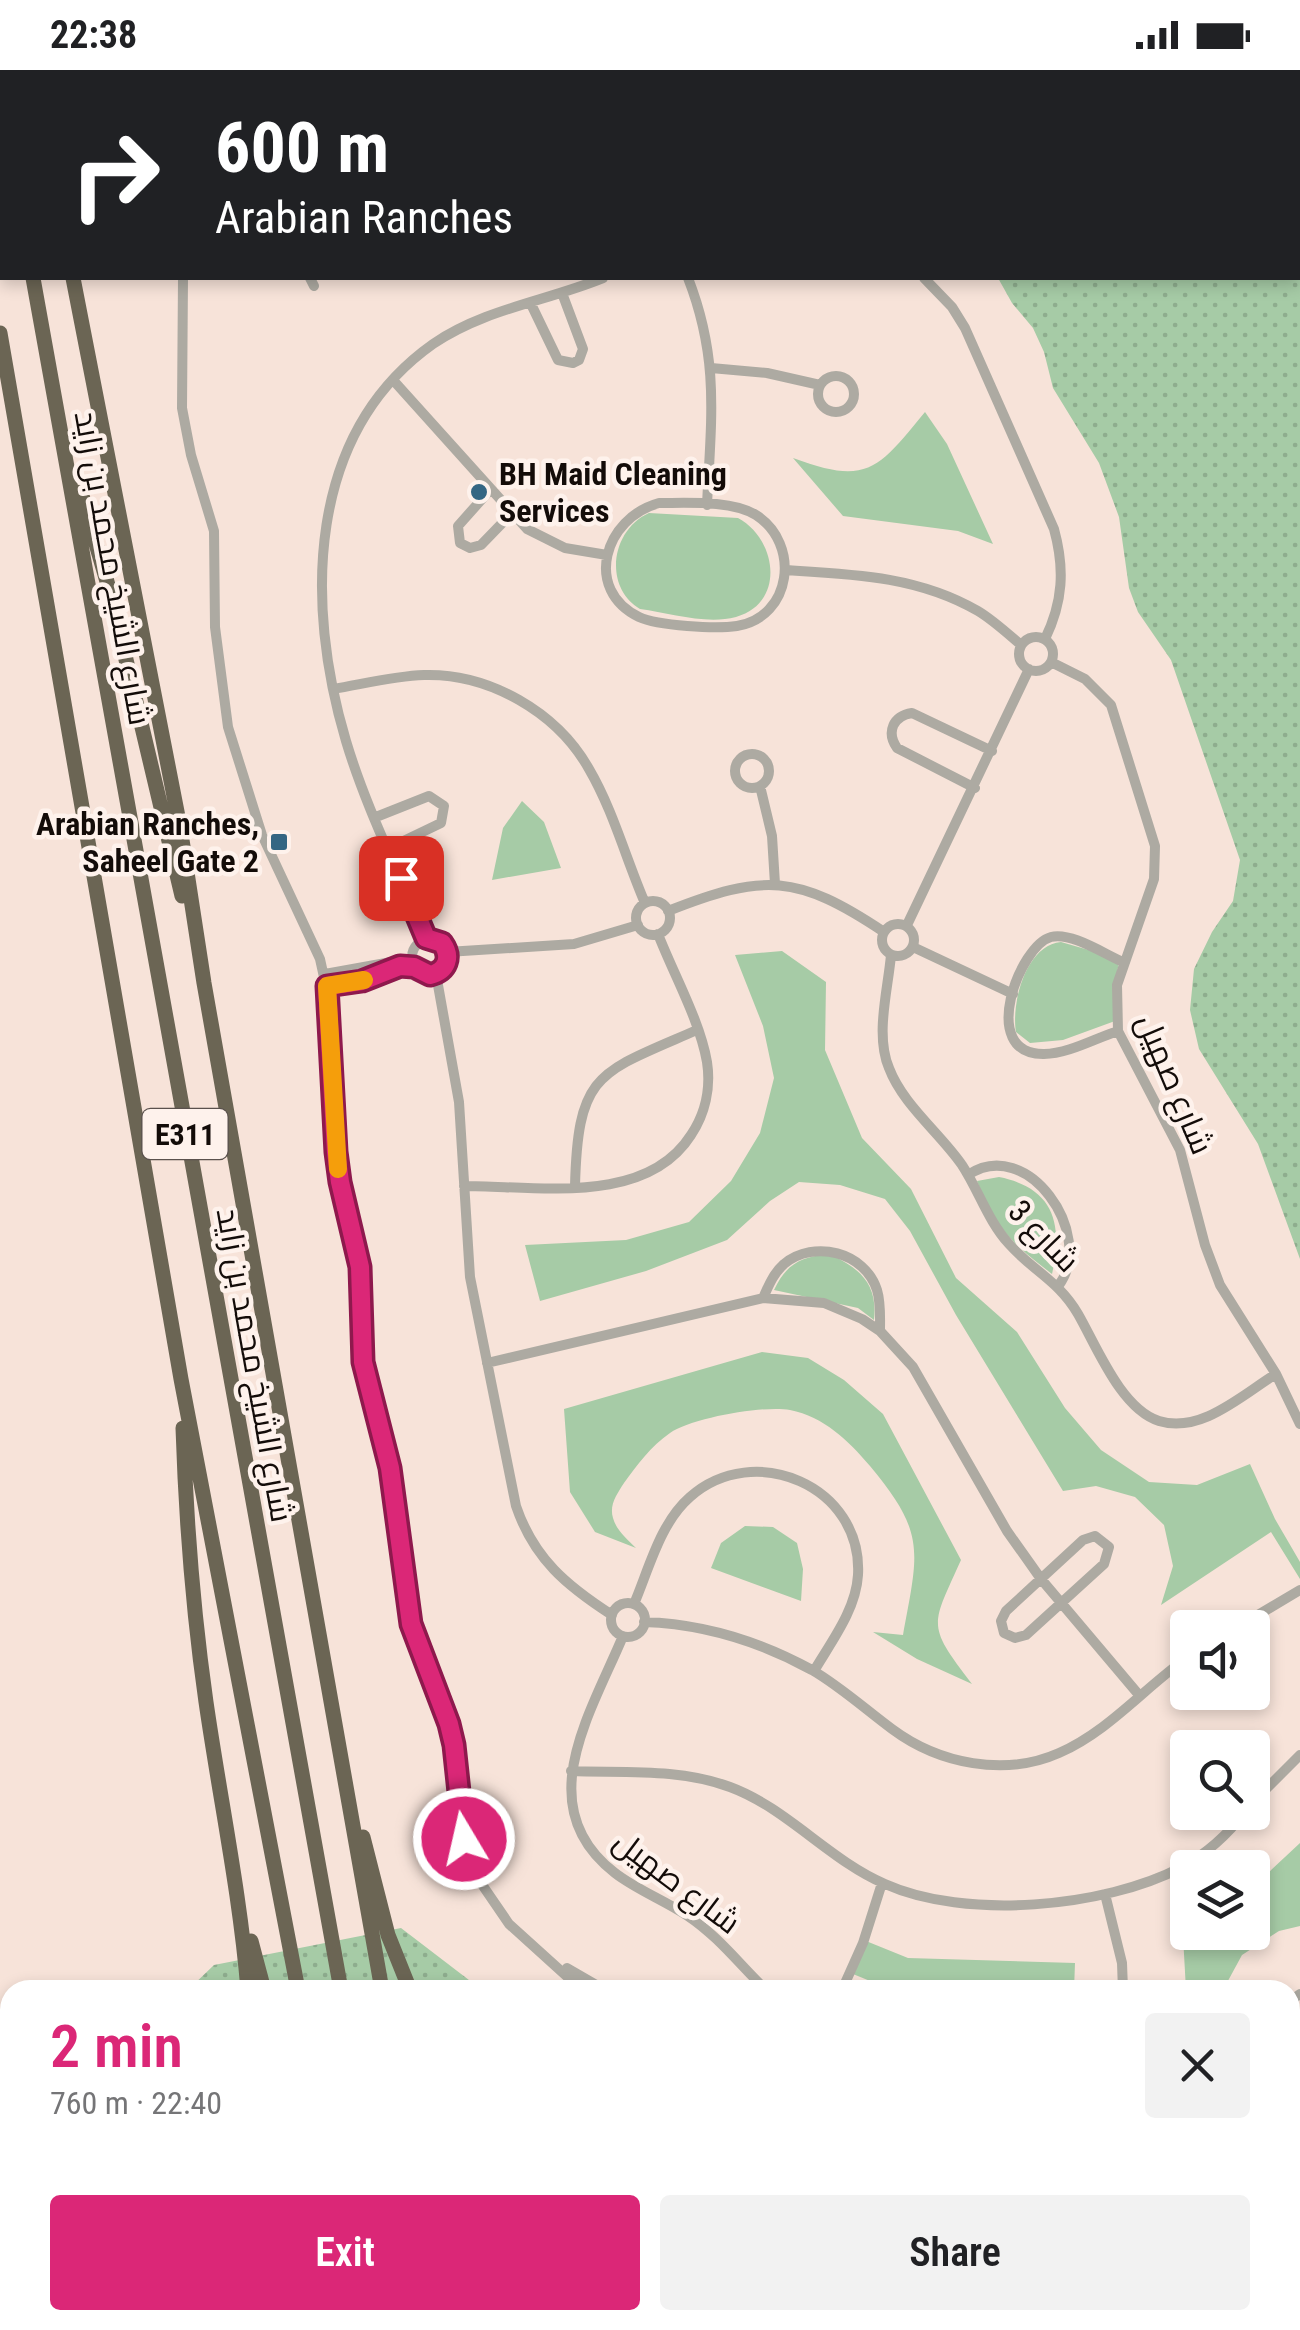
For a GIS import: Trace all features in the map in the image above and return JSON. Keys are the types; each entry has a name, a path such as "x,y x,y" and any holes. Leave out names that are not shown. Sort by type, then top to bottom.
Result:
{"highway":[{"name":"شارع الشيخ محمد بن زايد","path":"33,280 338,1980"},
{"path":"73,280 180,827 380,1980"},
{"name":"E311","path":"0,333 181,1379 296,1980"},
{"path":"61,426 110,592 204,982"},
{"path":"181,1379 186,1516 200,1654 239,1893 247,1980"},
{"path":"343,1783 361,1830 388,1935 406,1980"},
{"path":"239,1893 261,1980"},
{"path":"331,1932 347,1980"}],"street":[{"path":"183,280 182,408 190,455 214,532 215,627 228,727 262,836 326,980 336,1152 360,1267 363,1362 390,1468 411,1624 449,1724 459,1814 473,1863 496,1906 525,1940 571,1980"},
{"path":"426,938 347,745 333,689 323,591 331,492 354,432 393,380 433,344 492,314 598,280"},
{"path":"689,280 706,330 711,368 706,505"},
{"path":"926,280 952,308 964,328 1054,529 1062,570 1061,591 1058,612 1046,639"},
{"path":"531,304 555,356 562,363 573,364 584,348 562,294"},
{"path":"711,368 767,373 820,385"},
{"path":"393,380 527,528 555,544 607,555"},
{"path":"490,490 458,526 460,543 470,548 481,545 511,514"},
{"path":"659,503 706,505 740,508 764,521 780,544 786,570 773,606 753,621 728,626 661,622 638,616 618,599 608,575 607,555 620,526 641,510 659,503"},
{"path":"786,570 865,575 924,588 981,612 1022,645"},
{"path":"1030,638 1046,639 1053,652 1051,662 1039,671 1028,669 1020,661 1022,645 1030,638"},
{"name":"شارع صهيل","path":"1051,662 1085,679 1110,705 1155,846 1154,879 1117,985 1118,1031 1180,1150 1220,1286 1276,1374 1300,1424"},
{"path":"907,925 1028,669"},
{"path":"333,689 444,676 480,683 522,701 568,741 589,768 645,902"},
{"path":"974,788 898,748 893,742 892,726 897,719 912,714 992,751"},
{"path":"760,786 772,836 775,884"},
{"path":"376,817 429,796 444,806 441,823 389,848"},
{"path":"668,911 730,890 775,884 826,896 884,932"},
{"path":"645,902 660,903 668,911"},
{"path":"645,902 638,910 638,926 646,933 658,934 666,927 668,911"},
{"path":"891,925 907,925 915,938 913,947 902,956 892,955 882,942 884,932 891,925"},
{"path":"447,952 574,944 638,926"},
{"path":"464,1186 630,1182 662,1166 687,1143 702,1114 708,1081 704,1048 658,934"},
{"path":"1118,1031 1051,1054 1030,1052 1020,1047 1008,1030 1006,1018 1032,951 1046,938 1066,937 1123,962"},
{"path":"326,980 341,970 388,966 414,967 424,974 436,974 444,968 447,952 442,943 426,938 416,944 412,954 414,967"},
{"path":"913,947 1013,994"},
{"path":"326,980 344,984 362,981 412,954"},
{"name":"3 شارع","path":"892,955 883,1039 896,1084 968,1174 1008,1244 1058,1285 1124,1393 1144,1414 1156,1420 1198,1420 1276,1374"},
{"path":"341,970 344,984"},
{"path":"436,974 459,1102 470,1278 516,1506 540,1556 565,1583 612,1615"},
{"path":"575,1186 577,1130 581,1113 598,1083 624,1062 696,1030"},
{"path":"968,1174 987,1166 1003,1166 1020,1172 1048,1192 1058,1207 1067,1247 1066,1271 1058,1285"},
{"path":"763,1298 772,1278 786,1262 806,1252 828,1250 848,1256 866,1271 876,1288 880,1330"},
{"path":"487,1363 763,1298 794,1298 824,1304 880,1330 912,1368 991,1506 1041,1578 1139,1695"},
{"path":"634,1604 666,1527 690,1496 708,1483 738,1472 771,1471 792,1476 828,1499 842,1516 857,1557 854,1600 814,1671"},
{"path":"1095,1536 1106,1541 1108,1559 1062,1602 1021,1638 1004,1633 1002,1616 1041,1578 1084,1540 1095,1536"},
{"path":"1266,1610 1300,1590"},
{"path":"623,1604 634,1604 642,1612 644,1622 639,1632 623,1636 612,1625 612,1615 623,1604"},
{"path":"644,1622 708,1628 751,1641 814,1671 909,1740 931,1751 978,1764 1022,1764 1062,1752 1098,1732 1170,1671"},
{"name":"شارع صهيل","path":"623,1636 571,1771 576,1825 598,1858 630,1884 689,1917 757,1980"},
{"path":"1270,1785 1300,1756"},
{"path":"571,1771 689,1776 732,1788 753,1797 882,1884 935,1901 988,1906 1105,1894 1160,1877 1183,1866 1228,1830"},
{"path":"846,1980 882,1884"},
{"path":"1105,1894 1123,1980"},
{"path":"543,1955 587,1980"}],"green space":[{"path":"999,280 1300,280 1300,1259 1258,1144 1199,1049 1190,1010 1194,969 1233,901 1240,860 1171,660 1138,612 1129,588 1119,517 1099,463 1053,388 1033,328"},
{"path":"925,412 947,444 993,544 958,531 843,516 793,458 839,471 869,467 895,447"},
{"path":"649,513 738,518 761,540 768,555 769,585 763,599 752,610 724,619 640,609 620,587 616,559 626,532"},
{"path":"522,801 544,822 561,868 492,880 503,828"},
{"path":"1061,942 1120,959 1113,989 1115,1021 1063,1040 1030,1043 1016,1032 1019,992 1038,953"},
{"path":"782,951 826,982 825,1050 862,1138 911,1189 956,1278 1017,1332 1065,1408 1101,1450 1149,1482 1197,1485 1250,1464 1300,1562 1300,1579 1271,1532 1161,1605 1173,1566 1164,1525 1135,1497 1096,1486 1063,1491 910,1231 885,1199 840,1185 799,1182 770,1201 727,1240 646,1271 540,1301 525,1245 626,1240 689,1222 731,1181 760,1133 774,1078 763,1026 735,955"},
{"path":"999,1177 1032,1190 1051,1211 1056,1240 1052,1274 1016,1244 991,1211 977,1181"},
{"path":"829,1254 865,1279 873,1296 874,1320 858,1308 774,1290 796,1263"},
{"path":"762,1352 808,1358 844,1380 883,1414 961,1560 939,1613 938,1625 947,1649 972,1684 917,1659 873,1632 903,1635 914,1563 909,1527 888,1489 862,1456 834,1431 802,1413 778,1409 746,1411 694,1422 670,1433 639,1463 613,1504 617,1527 636,1548 595,1532 570,1492 564,1409"},
{"path":"745,1526 773,1527 797,1543 803,1569 801,1601 711,1568 721,1543"},
{"path":"1300,1843 1300,1926 1270,1937 1270,1871"},
{"path":"401,1928 469,1980 198,1980 214,1965"},
{"path":"866,1941 908,1958 1075,1963 1074,1980 868,1980 853,1974"},
{"path":"1184,1950 1250,1950 1242,1955 1228,1980 1185,1980"}],"slow traffic":[{"path":"338,1169 327,986 364,980"}],"place":[{"name":"BH Maid Cleaning Services","path":"479,492"},
{"name":"Arabian Ranches, Saheel Gate 2","path":"279,842"}],"route":[{"path":"401,878 426,938 442,943 447,963 440,972 430,975 414,967 400,966 362,981 327,986 336,1152 346,1212 356,1240 363,1362 390,1468 405,1596 420,1652 449,1724 464,1839"}]}
